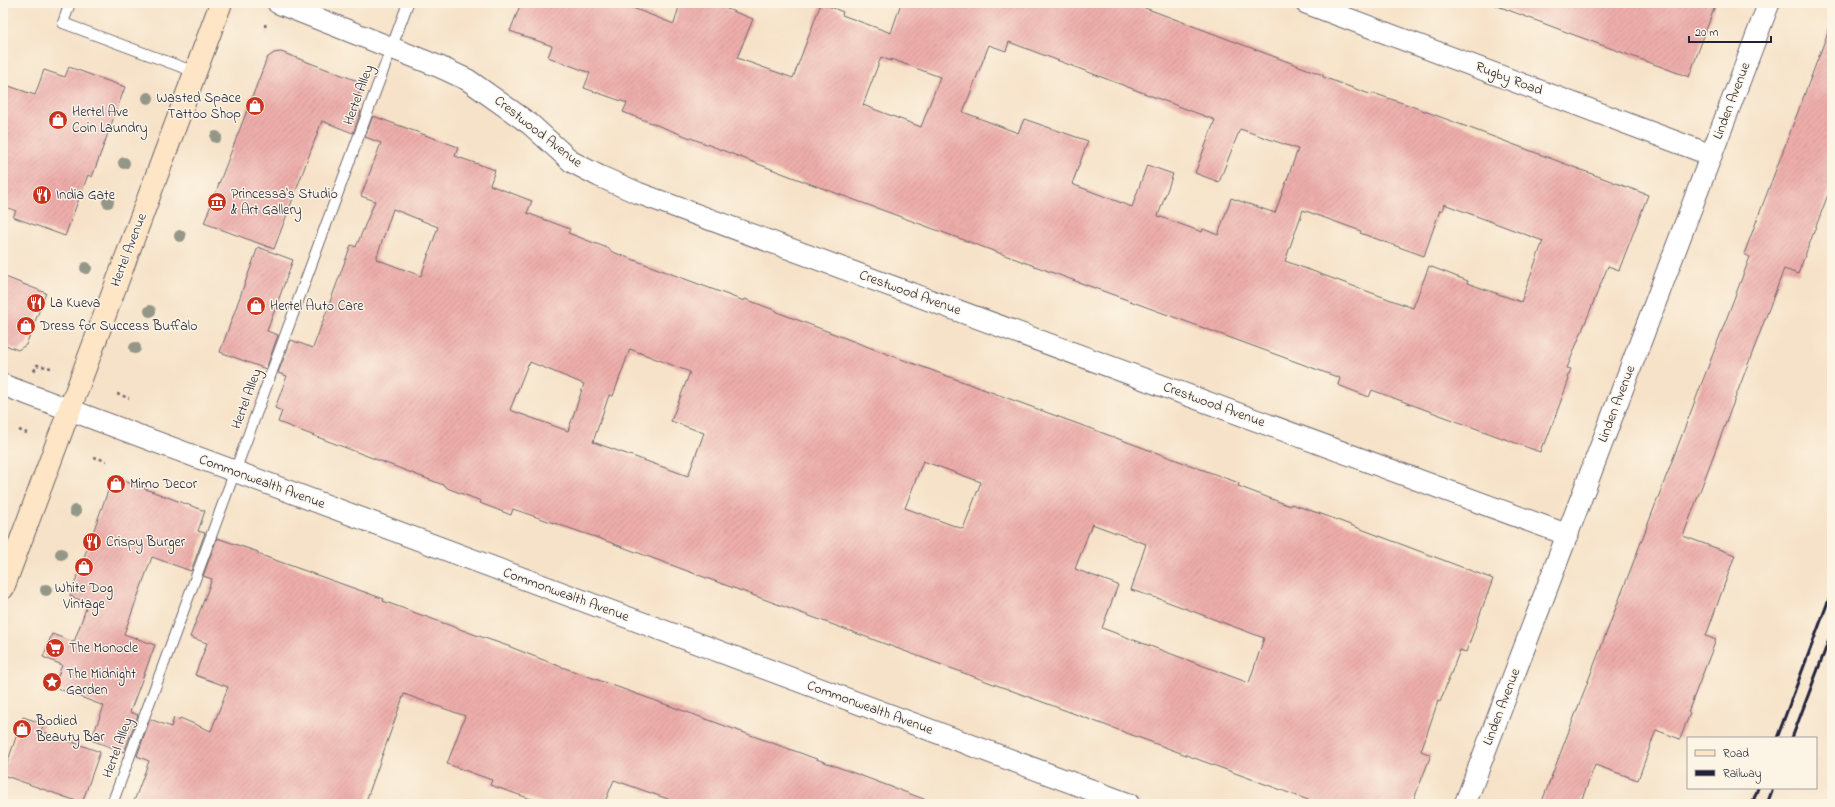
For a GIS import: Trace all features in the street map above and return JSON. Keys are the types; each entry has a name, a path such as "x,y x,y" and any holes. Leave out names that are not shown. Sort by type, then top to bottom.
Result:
{"street":[{"name":"Hertel Avenue","path":"3,588 221,3"},
{"name":"Crestwood Avenue","path":"278,3 391,49 440,67 468,80 530,124 572,162 638,193 1568,535"},
{"name":"Rugby Road","path":"1306,3 1711,155"},
{"name":"Linden Avenue","path":"1465,804 1769,3"},
{"name":"Commonwealth Avenue","path":"3,385 1129,804"}],"lane":[{"path":"70,3 63,23 195,72"},
{"name":"Hertel Alley","path":"112,804 408,3"}],"path":[{"path":"34,372 37,365 51,368"},
{"path":"117,394 129,398"},
{"path":"19,430 27,433"},
{"path":"94,457 106,461"}],"building":[{"path":"521,3 620,3 674,24 680,3 712,3 753,19 737,58 793,78 821,3 843,12 842,15 891,33 901,3 1132,3 1323,75 1323,77 1372,95 1373,93 1414,107 1648,195 1619,270 1608,266 1567,368 1571,369 1567,378 1569,379 1545,444 1543,443 1540,452 1372,390 1369,397 1338,385 1340,378 792,177 623,112 627,103 584,88 590,73 548,57 552,46 510,31","holes":["1009,42 1215,120 1195,173 1219,182 1240,129 1298,149 1275,213 1231,198 1218,235 1203,229 1202,232 1158,216 1173,174 1147,165 1132,207 1072,184 1088,141 1024,119 1018,133 963,112 989,45 1006,51","881,57 891,61 891,59 940,77 921,127 863,105","1444,204 1543,241 1521,302 1467,283 1468,281 1429,266 1413,308 1285,261 1303,210 1361,231 1360,233 1424,256 1440,210 1442,211"]},
{"path":"1496,3 1716,3 1689,77 1495,5"},
{"path":"1830,27 1832,27 1832,184 1798,274 1784,269 1683,536 1735,555 1706,636 1716,640 1688,712 1690,713 1680,739 1656,730 1638,780 1595,765 1580,804 1541,804 1750,257 1744,254"},
{"path":"281,52 363,83 353,109 361,112 353,133 322,121 274,249 204,223 267,58 274,53"},
{"name":"Hertel Ave Coin Laundry","path":"69,67 125,87 92,177 88,175 65,236 13,217 16,211 3,206 3,84 35,95 44,70 65,77"},
{"path":"373,116 458,147 455,156 495,170 490,185 532,201 527,213 570,229 568,233 610,249 610,251 744,301 745,299 871,348 1239,483 1238,486 1290,506 1291,504 1324,515 1493,579 1466,652 1460,650 1440,702 1438,701 1421,751 1431,755 1412,804 1319,804 598,538 513,509 511,515 480,503 481,501 447,488 446,486 278,422 282,411 275,408 287,376 278,373 291,340 313,348 351,245 356,247 375,201 361,196 381,143 365,137","holes":["393,209 438,227 421,276 376,259","630,349 690,372 671,421 704,433 688,476 593,442 609,395 613,396","530,362 584,384 568,431 510,410 528,364 529,365","923,461 981,482 963,529 905,508","1092,524 1146,544 1131,590 1160,599 1264,638 1249,683 1102,628 1118,585 1075,569"]},
{"name":"Hertel Auto Care","path":"258,247 293,260 267,331 278,335 266,369 220,352"},
{"path":"3,276 46,293 26,345 18,350 3,344"},
{"path":"113,477 205,511 198,531 205,533 191,571 152,557 124,634 155,645 130,712 138,715 124,752 91,740 104,706 54,687 62,665 43,657 52,634 74,642 88,603 70,596"},
{"path":"217,538 384,599 383,601 929,801 929,804 682,804 614,780 604,804 546,804 490,785 492,780 447,764 465,716 404,694 365,804 133,804 149,761 137,756 150,719 171,727 174,718 179,720 180,718 211,731 228,687 195,675 207,643 190,637 212,579 203,576"},
{"path":"23,717 44,724 41,731 100,752 82,803 3,775"}],"railway":[{"path":"1777,737 1832,591"},
{"path":"1792,737 1832,632"},
{"path":"1752,804 1758,789"},
{"path":"1767,804 1773,789"}],"place":[{"name":"Wasted Space Tattoo Shop","path":"255,106"},
{"name":"Hertel Ave Coin Laundry","path":"58,120"},
{"name":"India Gate","path":"42,195"},
{"name":"Princessa's Studio & Art Gallery","path":"217,202"},
{"name":"La Kueva","path":"36,303"},
{"name":"Hertel Auto Care","path":"256,306"},
{"name":"Dress for Success Buffalo","path":"26,326"},
{"name":"Mimo Decor","path":"116,484"},
{"name":"Crispy Burger","path":"92,542"},
{"name":"White Dog Vintage","path":"84,567"},
{"name":"The Monocle","path":"55,648"},
{"name":"The Midnight Garden","path":"52,682"},
{"name":"Bodied Beauty Bar","path":"22,729"}]}
